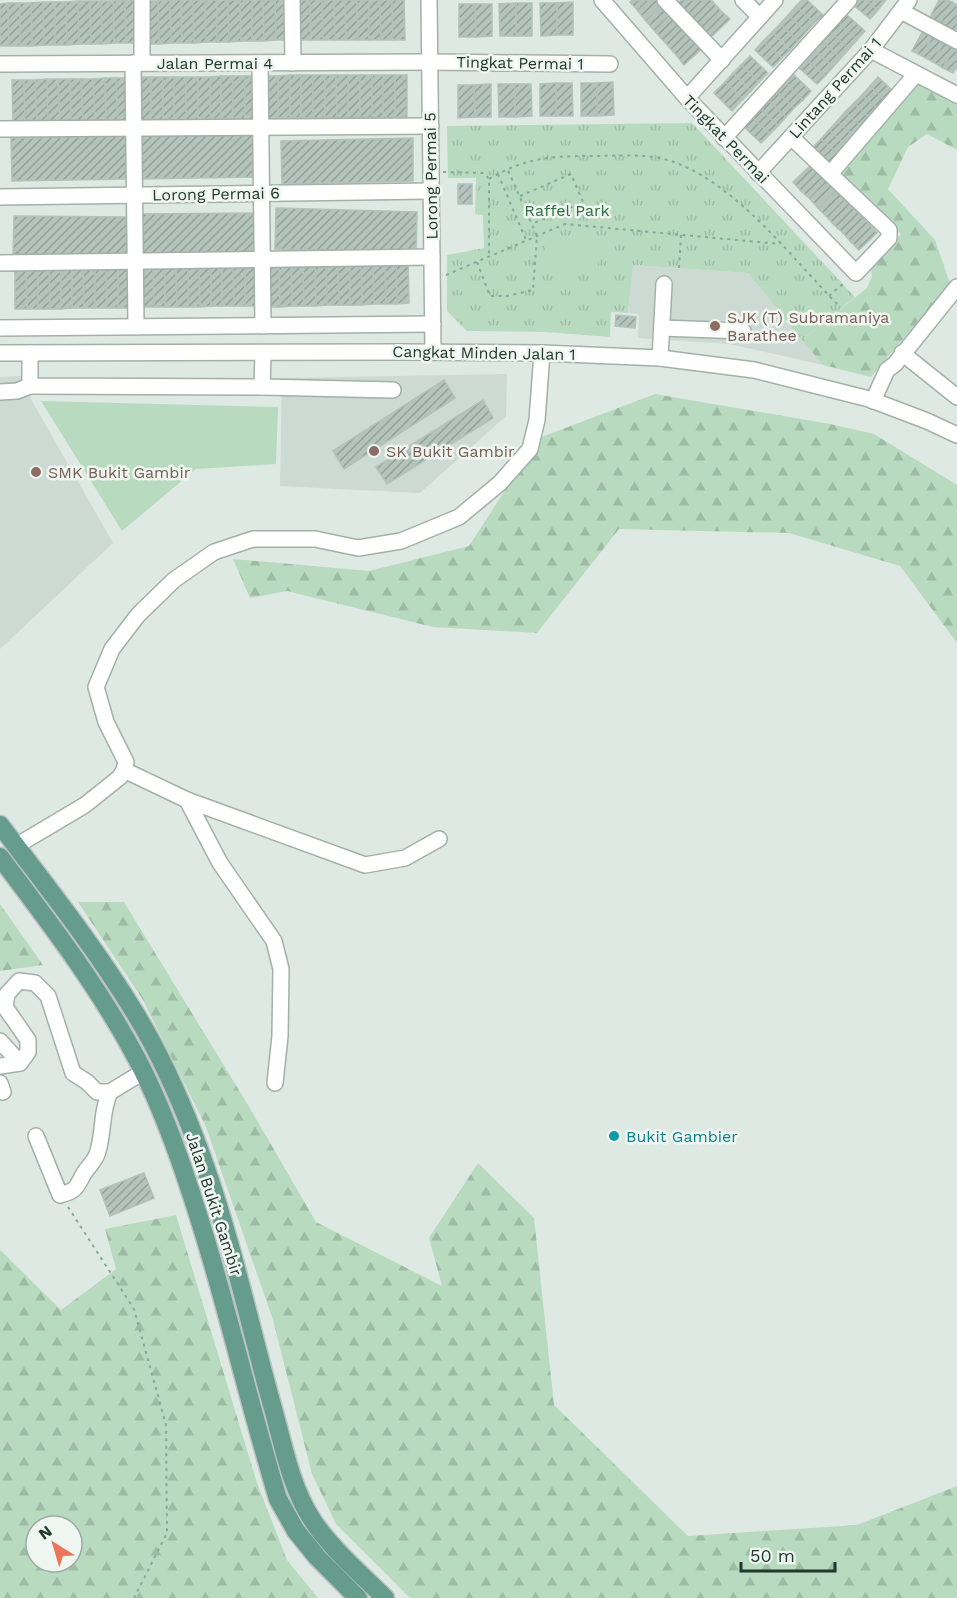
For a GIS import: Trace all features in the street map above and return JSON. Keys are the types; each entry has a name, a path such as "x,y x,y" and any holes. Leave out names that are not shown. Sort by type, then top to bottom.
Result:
{"main road":[{"name":"Jalan Bukit Gambir","path":"0,825 98,955 136,1015 162,1062 194,1135 209,1177 231,1247 250,1326 301,1501 328,1540 385,1598"},
{"name":"Jalan Bukit Gambir","path":"0,857 74,956 108,1008 143,1072 172,1138 198,1213 278,1499 296,1531 317,1557 358,1598"}],"street":[{"path":"136,327 134,128 141,0"},
{"path":"292,0 293,63"},
{"name":"Lorong Permai 5","path":"429,0 433,352"},
{"name":"Tingkat Permai","path":"602,0 687,98 852,276"},
{"path":"665,0 722,60"},
{"path":"743,0 760,16"},
{"path":"687,98 775,0"},
{"path":"724,138 849,0"},
{"path":"905,5 957,41"},
{"name":"Lintang Permai 1","path":"758,173 871,50 905,5"},
{"path":"871,50 957,95"},
{"name":"Jalan Permai 4","path":"0,64 430,62"},
{"name":"Tingkat Permai 1","path":"430,62 610,64"},
{"path":"260,63 263,326"},
{"path":"830,174 916,74"},
{"path":"0,129 431,126"},
{"path":"791,138 889,230 889,238 852,276"},
{"name":"Lorong Permai 6","path":"0,197 431,191"},
{"path":"0,263 432,257"},
{"path":"660,358 664,284"},
{"path":"878,403 887,370 957,287"},
{"name":"Cangkat Minden Jalan 1","path":"0,328 433,324"},
{"path":"662,328 743,331"},
{"name":"Cangkat Minden Jalan 1","path":"0,353 433,352 542,353 660,358 754,370 878,403 957,435"},
{"path":"30,353 30,386"},
{"path":"262,387 263,353"},
{"path":"16,846 85,804 120,777 126,762 106,722 96,687 112,649 138,615 174,580 214,552 253,539 315,539 358,548 401,541 459,517 500,483 530,449 537,420 542,353"},
{"path":"898,358 957,398"},
{"path":"0,392 17,391 30,386 393,390"},
{"path":"124,770 188,800 365,865 405,858 440,839"},
{"path":"188,800 220,863 274,941 281,969 280,1036 274,1083"},
{"path":"0,1066 20,1063 28,1052 28,1040 5,1006 7,994 19,981 35,983 48,996 73,1073 97,1092 110,1092 143,1072"},
{"path":"0,1041 20,1063"},
{"path":"36,1136 60,1195 69,1193 79,1186 83,1175 99,1151 103,1113 110,1092"}],"path":[{"path":"489,179 507,168 550,156 642,156 670,160 706,176 729,193 839,306"},
{"path":"477,262 490,296 507,296 533,290 537,236 507,168"},
{"path":"431,172 484,173 489,179 489,257"},
{"path":"498,174 526,241"},
{"path":"520,196 571,174 583,202 532,224"},
{"path":"432,280 565,224 780,244"},
{"path":"679,268 681,234"},
{"path":"829,296 852,276"},
{"path":"60,1195 134,1309 166,1425 167,1533 134,1598"}],"shaded area":[{"name":"SJK (T) Subramaniya Barathee","path":"633,265 748,273 823,365 729,344 638,338 639,314 628,313"},
{"name":"SK Bukit Gambir","path":"507,374 506,416 420,493 280,486 282,378"},
{"name":"SMK Bukit Gambir","path":"21,376 32,401 113,543 0,649 0,377"}],"green space":[{"path":"916,79 957,101 957,150 927,134 908,147 888,189 935,240 952,289 919,320 871,377 823,365 802,340 867,288 872,276 871,269 901,234 836,173"},
{"name":"Raffel Park","path":"692,123 855,297 802,340 748,273 633,265 628,313 611,312 610,337 545,332 467,331 447,311 447,255 484,248 483,215 475,214 476,178 448,178 447,126"},
{"path":"546,238 600,244 597,272 543,267"},
{"path":"655,394 830,424 874,434 957,485 957,643 900,566 789,533 619,529 537,633 433,627 287,591 250,598 233,559 369,571 469,546 539,438"},
{"path":"41,401 278,407 276,464 196,469 122,531"},
{"path":"78,902 124,902 248,1105 316,1222 442,1286 429,1238 478,1163 534,1218 554,1405 688,1536 857,1525 957,1486 957,1598 410,1598 336,1524 312,1474 273,1320 206,1127 143,1000"},
{"path":"0,904 43,965 0,971"},
{"path":"176,1215 257,1483 287,1560 318,1598 0,1598 0,1250 61,1310 116,1269 105,1229"}],"building":[{"path":"125,0 126,43 114,43 113,1"},
{"path":"125,0 136,0 137,43 126,43"},
{"path":"170,0 171,43 159,44 158,1"},
{"path":"170,0 181,0 182,43 171,43"},
{"path":"181,0 193,0 194,43 182,43"},
{"path":"193,0 205,0 206,42 194,43"},
{"path":"205,0 217,0 217,42 206,42"},
{"path":"217,0 228,0 229,42 217,42"},
{"path":"228,0 240,0 241,41 229,42"},
{"path":"240,0 252,0 252,41 241,41"},
{"path":"252,0 263,0 264,41 252,41"},
{"path":"263,0 275,0 276,40 264,41"},
{"path":"275,0 287,0 287,40 276,40"},
{"path":"299,0 310,0 311,40 299,40"},
{"path":"310,0 322,0 323,40 311,40"},
{"path":"322,0 334,0 335,40 323,40"},
{"path":"334,0 345,0 346,40 335,40"},
{"path":"345,0 357,0 358,40 346,40"},
{"path":"357,0 369,0 369,40 358,40"},
{"path":"369,0 380,0 381,40 369,40"},
{"path":"380,0 392,0 393,40 381,40"},
{"path":"392,0 404,0 405,40 393,40"},
{"path":"650,0 638,11 630,2"},
{"path":"650,0 661,0 664,3 645,20 638,11"},
{"path":"681,0 698,0 687,11 678,3"},
{"path":"698,0 713,2 695,20 687,11"},
{"path":"802,0 807,0 823,15 814,23 796,6"},
{"path":"854,0 866,0 878,10 870,19 851,3"},
{"path":"866,0 886,0 878,10"},
{"path":"939,0 952,2 939,25 929,19"},
{"path":"78,1 79,44 67,45 66,2"},
{"path":"78,1 90,1 91,44 79,44"},
{"path":"90,1 101,1 102,44 91,44"},
{"path":"101,1 113,1 114,43 102,44"},
{"path":"146,1 158,1 159,44 147,44"},
{"path":"43,2 44,45 32,46 31,3"},
{"path":"43,2 55,2 55,45 44,45"},
{"path":"55,2 66,2 67,45 55,45"},
{"path":"573,2 573,35 557,35 557,3"},
{"path":"713,2 721,11 703,28 695,20"},
{"path":"952,2 957,5 957,17 950,30 939,25"},
{"path":"8,3 9,46 0,46 0,4"},
{"path":"8,3 20,3 20,46 9,46"},
{"path":"20,3 31,3 32,46 20,46"},
{"path":"516,3 532,3 532,36 516,36"},
{"path":"516,3 516,36 500,36 499,4"},
{"path":"540,3 557,3 557,35 541,36"},
{"path":"664,3 672,12 653,29 645,20"},
{"path":"459,4 475,4 476,37 459,37"},
{"path":"475,4 492,4 492,36 476,37"},
{"path":"796,6 814,23 806,32 788,15"},
{"path":"721,11 730,19 711,37 703,28"},
{"path":"672,12 680,21 661,38 653,29"},
{"path":"788,15 806,32 798,41 780,24"},
{"path":"847,15 865,31 857,40 839,23"},
{"path":"957,17 957,34 950,30"},
{"path":"680,21 688,30 669,47 661,38"},
{"path":"839,23 857,40 849,49 830,32"},
{"path":"780,24 798,41 790,50 772,32"},
{"path":"924,29 934,34 922,56 912,51"},
{"path":"688,30 695,39 677,56 669,47"},
{"path":"772,32 790,50 782,58 763,41"},
{"path":"830,32 849,49 841,58 822,41"},
{"path":"934,34 945,40 933,62 922,56"},
{"path":"695,39 703,48 684,65 677,56"},
{"path":"945,40 955,46 943,68 933,62"},
{"path":"763,41 782,58 773,67 755,50"},
{"path":"822,41 841,58 833,67 814,50"},
{"path":"957,46 957,67 953,73 943,68"},
{"path":"814,50 833,67 825,76 806,59"},
{"path":"750,56 768,73 759,82 741,65"},
{"path":"806,59 825,76 817,84 798,67"},
{"path":"741,65 759,82 751,91 733,73"},
{"path":"733,73 751,91 743,99 725,82"},
{"path":"793,74 811,91 803,100 785,82"},
{"path":"290,75 290,118 278,118 278,76"},
{"path":"290,75 301,75 301,118 290,118"},
{"path":"301,75 313,75 313,118 301,118"},
{"path":"313,75 325,75 325,118 313,118"},
{"path":"325,75 336,75 337,118 325,118"},
{"path":"336,75 348,75 348,118 337,118"},
{"path":"348,75 360,75 360,118 348,118"},
{"path":"360,75 372,75 372,118 360,118"},
{"path":"372,75 383,75 383,118 372,118"},
{"path":"383,75 395,75 395,117 383,118"},
{"path":"395,75 407,75 407,117 395,117"},
{"path":"221,76 221,119 210,119 210,77"},
{"path":"221,76 233,76 233,119 221,119"},
{"path":"233,76 245,76 245,119 233,119"},
{"path":"245,76 257,76 257,119 245,119"},
{"path":"266,76 278,76 278,118 266,119"},
{"path":"139,77 151,77 151,120 139,120"},
{"path":"151,77 163,77 163,120 151,120"},
{"path":"163,77 174,77 174,120 163,120"},
{"path":"174,77 186,77 186,120 174,120"},
{"path":"186,77 198,77 198,120 186,120"},
{"path":"198,77 210,77 210,119 198,120"},
{"path":"878,77 896,94 888,103 870,86"},
{"path":"105,78 106,121 95,121 93,79"},
{"path":"105,78 116,78 118,121 106,121"},
{"path":"116,78 128,78 129,121 118,121"},
{"path":"47,79 48,122 37,123 35,80"},
{"path":"47,79 58,79 60,122 48,122"},
{"path":"58,79 70,79 71,122 60,122"},
{"path":"70,79 81,79 83,121 71,122"},
{"path":"81,79 93,79 95,121 83,121"},
{"path":"12,80 24,80 25,123 13,123"},
{"path":"24,80 35,80 37,123 25,123"},
{"path":"613,82 614,115 597,116 597,83"},
{"path":"725,82 743,99 732,111 714,93"},
{"path":"785,82 803,100 794,108 776,91"},
{"path":"556,83 572,83 573,116 556,116"},
{"path":"556,83 556,116 540,116 540,84"},
{"path":"581,83 597,83 597,116 581,116"},
{"path":"491,84 491,117 475,117 474,85"},
{"path":"498,84 515,84 515,117 499,117"},
{"path":"515,84 531,84 532,116 515,117"},
{"path":"458,85 474,85 475,117 458,118"},
{"path":"870,86 888,103 880,111 862,95"},
{"path":"776,91 794,108 786,117 768,100"},
{"path":"862,95 880,111 872,120 854,103"},
{"path":"768,100 786,117 778,126 760,108"},
{"path":"854,103 872,120 864,129 845,112"},
{"path":"760,108 778,126 770,134 752,117"},
{"path":"845,112 864,129 856,138 837,121"},
{"path":"752,117 770,134 761,143 743,126"},
{"path":"837,121 856,138 848,147 829,130"},
{"path":"829,130 848,147 840,156 821,139"},
{"path":"255,133 256,177 138,179 137,135"},
{"path":"128,136 128,179 12,181 11,138"},
{"path":"413,138 413,181 282,184 281,141"},
{"path":"821,139 840,156 832,164 813,147"},
{"path":"811,165 819,173 801,191 793,182"},
{"path":"819,173 828,182 810,199 801,191"},
{"path":"828,182 836,190 818,208 810,199"},
{"path":"458,184 472,184 472,204 458,204"},
{"path":"836,190 844,199 826,216 818,208"},
{"path":"844,199 852,207 834,225 826,216"},
{"path":"852,207 861,216 843,233 834,225"},
{"path":"276,208 417,212 416,252 275,249"},
{"path":"255,213 255,254 141,255 141,214"},
{"path":"14,216 127,217 127,258 13,257"},
{"path":"861,216 869,224 851,242 843,233"},
{"path":"869,224 877,233 859,250 851,242"},
{"path":"408,260 409,303 397,304 396,261"},
{"path":"373,261 374,304 362,305 361,262"},
{"path":"373,261 385,261 386,304 374,304"},
{"path":"385,261 396,261 397,304 386,304"},
{"path":"326,262 327,305 316,306 315,263"},
{"path":"326,262 338,262 339,305 327,305"},
{"path":"338,262 350,262 350,305 339,305"},
{"path":"350,262 361,262 362,305 350,305"},
{"path":"303,263 304,306 292,306 291,264"},
{"path":"303,263 315,263 316,306 304,306"},
{"path":"256,264 257,306 245,306 245,265"},
{"path":"268,264 279,264 280,307 269,307"},
{"path":"279,264 291,264 292,306 280,307"},
{"path":"199,265 200,307 188,307 188,266"},
{"path":"199,265 211,265 211,306 200,307"},
{"path":"211,265 222,265 222,306 211,306"},
{"path":"222,265 233,265 234,306 222,306"},
{"path":"233,265 245,265 245,306 234,306"},
{"path":"129,266 130,308 118,308 118,267"},
{"path":"142,266 153,266 154,307 142,307"},
{"path":"153,266 165,266 165,307 154,307"},
{"path":"165,266 176,266 177,307 165,307"},
{"path":"176,266 188,266 188,307 177,307"},
{"path":"61,267 61,309 50,309 49,268"},
{"path":"61,267 72,267 72,308 61,309"},
{"path":"72,267 83,267 84,308 72,308"},
{"path":"83,267 95,267 95,308 84,308"},
{"path":"95,267 106,267 107,308 95,308"},
{"path":"106,267 118,267 118,308 107,308"},
{"path":"15,268 26,268 27,309 15,309"},
{"path":"26,268 38,268 38,309 27,309"},
{"path":"38,268 49,268 50,309 38,309"},
{"path":"616,315 636,317 635,328 615,326"},
{"path":"444,380 455,398 344,469 333,451"},
{"path":"483,400 493,418 387,484 376,467"},
{"path":"144,1173 154,1198 110,1216 100,1190"}],"place":[{"name":"SJK (T) Subramaniya Barathee","path":"715,326"},
{"name":"SK Bukit Gambir","path":"374,451"},
{"name":"SMK Bukit Gambir","path":"36,472"},
{"name":"Bukit Gambier","path":"614,1136"}]}
